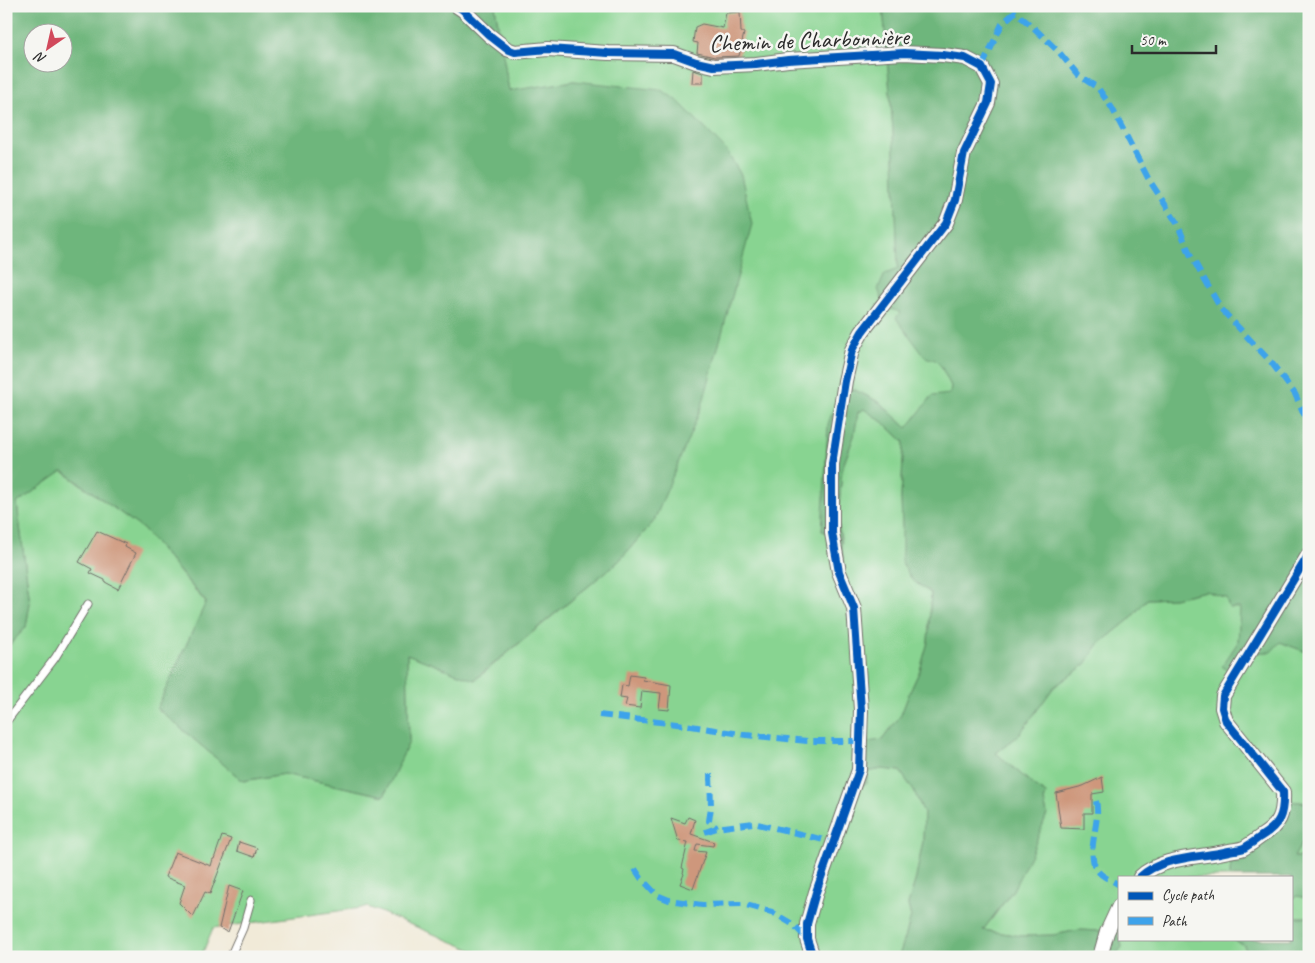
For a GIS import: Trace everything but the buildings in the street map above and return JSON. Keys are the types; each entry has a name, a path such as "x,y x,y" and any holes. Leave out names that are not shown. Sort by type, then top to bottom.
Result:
{"street":[{"name":"Chemin de Charbonnière","path":"458,6 489,35 507,49 516,52 548,49 608,53 674,54 714,66 904,53 943,55 965,58 982,67 991,84 988,103 964,153 955,200 946,223 862,332 852,350 845,381 832,464 832,533 839,572 854,608 861,710 860,770 816,892 807,924 807,939 813,957"},
{"path":"1141,876 1166,862 1214,855 1243,848 1266,834 1280,819 1283,806 1283,792 1226,721 1222,708 1223,696 1309,554"},
{"path":"1100,957 1107,932 1118,908"}],"lane":[{"path":"6,722 55,658 88,604"},
{"path":"230,957 243,928 251,900"}],"green space":[{"path":"6,6 495,6 509,91 574,81 661,90 677,100 726,150 741,175 752,224 702,406 654,521 619,561 474,680 407,654 409,742 384,796 284,774 243,781 157,708 206,602 143,529 63,471 17,503 30,603 26,627 6,649"},
{"path":"495,6 883,6 893,130 900,312 941,366 951,386 950,395 907,428 879,402 853,389 822,531 834,534 842,543 838,522 842,469 854,436 858,412 864,409 884,423 904,442 901,497 902,526 912,580 931,593 928,642 920,670 901,715 882,740 867,772 882,769 900,771 914,791 924,813 923,841 916,878 908,905 911,917 900,953 897,957 485,957 482,954 368,907 213,928 201,957 6,957 6,649 26,627 30,603 17,503 62,471 143,529 206,603 157,708 243,781 284,774 384,796 409,741 407,654 475,680 619,561 654,521 741,175 726,151 677,100 574,81 509,92"},
{"path":"883,6 1309,6 1309,653 1280,642 1271,652 1242,653 1232,675 1222,666 1238,642 1240,608 1229,608 1226,598 1206,591 1174,598 1147,599 1130,619 1098,645 1086,664 1054,687 1018,736 996,753 1046,794 1044,801 1047,814 1032,852 1013,890 983,930 1021,936 1053,935 1079,930 1118,932 1118,940 1120,940 1122,947 1114,957 897,957 900,953 911,917 908,905 916,878 923,841 924,813 914,791 900,771 882,769 867,772 867,783 855,789 867,742 882,740 901,715 920,670 928,642 931,593 912,580 902,563 901,497 904,442 884,423 864,409 858,412 854,436 842,469 838,522 844,563 834,534 822,531 828,424 841,393 853,389 879,402 907,428 932,396 950,394 951,386 941,366 935,360 925,357 896,318 900,312 885,307 878,289 885,274 898,269 893,130"},
{"path":"1206,591 1226,598 1241,608 1238,642 1223,666 1242,653 1280,642 1309,653 1309,803 1289,801 1258,845 1231,858 1230,876 1118,876 1118,932 1079,930 1053,935 1021,936 983,930 1013,890 1047,814 1044,801 1046,794 996,753 1018,736 1054,687 1086,664 1098,645 1130,619 1147,599 1174,598"},
{"path":"1289,801 1309,803 1309,830 1294,857 1309,857 1309,899 1298,896 1292,899 1292,876 1230,876 1231,858 1258,845"},
{"path":"1309,830 1309,857 1294,857"},
{"path":"1298,896 1309,899 1309,917 1292,917 1292,899"},
{"path":"1292,917 1309,917 1309,957 1248,957 1244,945 1234,940 1292,940"},
{"path":"1120,940 1234,940 1244,945 1248,957 1114,957 1122,947"}],"marked path":[{"path":"982,67 1002,24 1015,12 1059,52 1078,75 1098,88 1112,108 1148,178 1177,223 1190,254 1221,309 1271,362 1295,394 1309,425"},
{"path":"599,715 685,725 746,735 807,741 860,741"},
{"path":"710,774 711,807 709,821 717,828"},
{"path":"1096,801 1097,820 1093,841 1093,860 1096,868 1102,875 1118,884"},
{"path":"705,832 717,828 753,823 834,843"},
{"path":"635,869 657,895 669,900 702,905 742,904 772,912 794,925 807,939"}],"cycle path":[{"path":"457,6 489,35 507,49 515,52 548,49 608,53 674,54 714,66 904,53 943,55 965,58 982,67 991,84 988,103 964,153 955,200 946,223 862,332 852,350 845,381 832,464 832,533 839,572 854,608 861,710 859,770 816,892 807,924 807,939 813,957"},
{"path":"1141,876 1149,870 1170,861 1244,848 1267,833 1279,819 1283,807 1283,792 1226,721 1222,708 1223,696 1309,554"}]}
